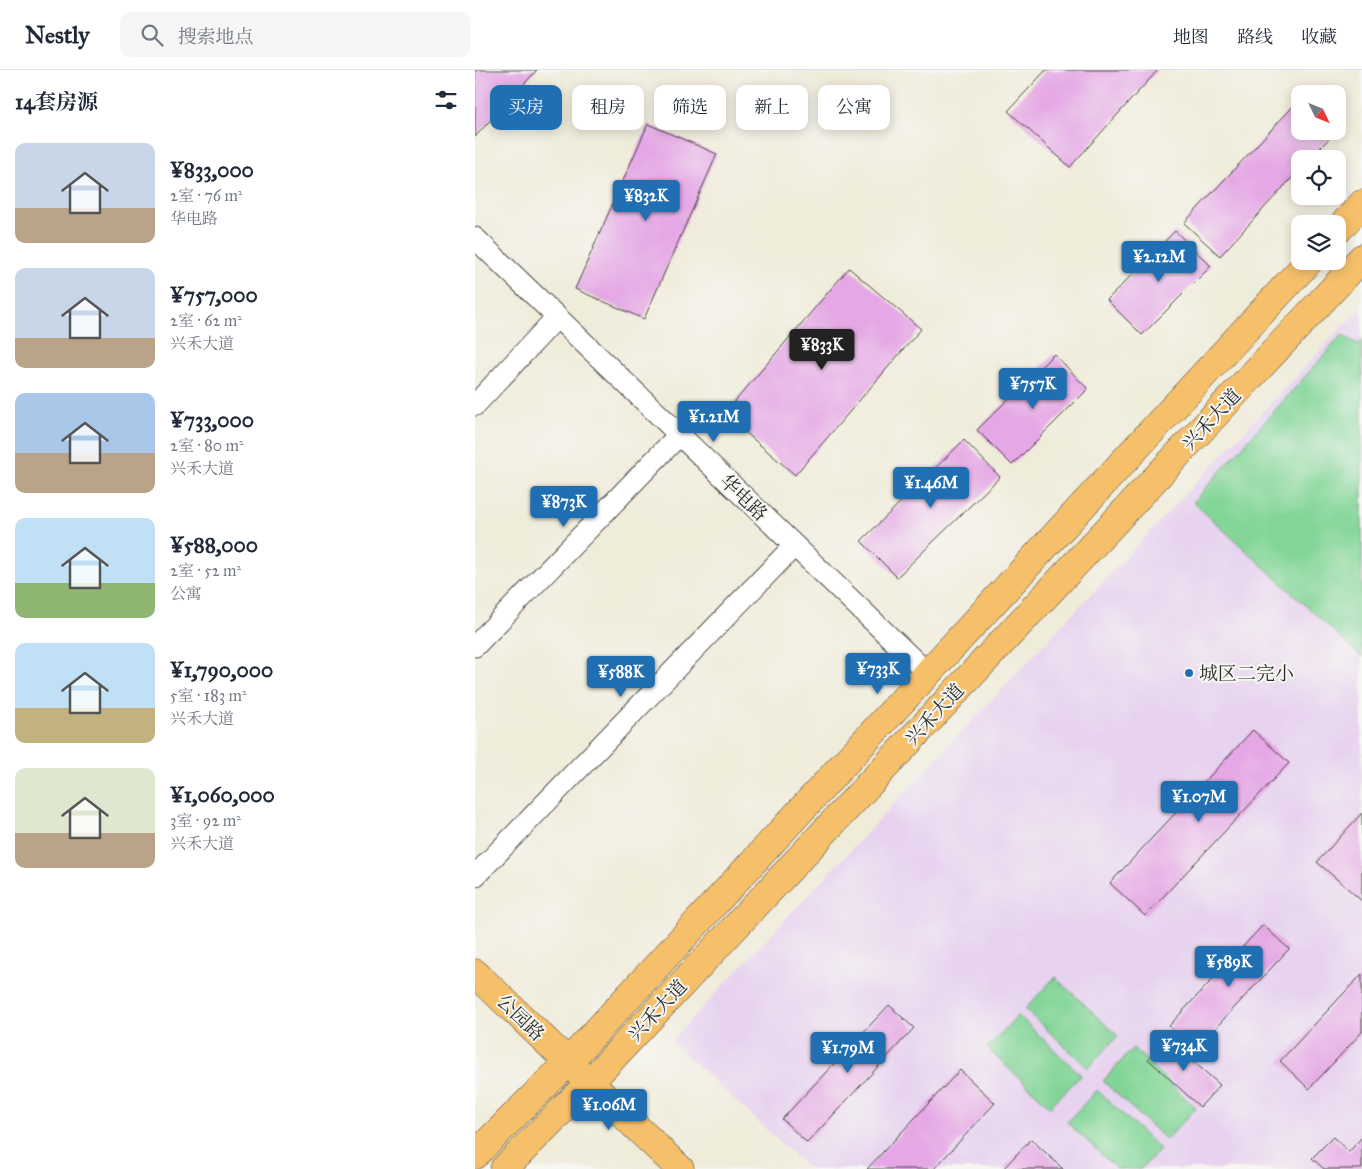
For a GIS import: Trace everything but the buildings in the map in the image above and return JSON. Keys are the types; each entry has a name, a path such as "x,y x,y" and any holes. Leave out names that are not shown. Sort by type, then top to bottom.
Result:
{"main road":[{"path":"1346,221 1362,204"},
{"name":"兴禾大道","path":"504,1169 590,1082 1362,258"},
{"name":"兴禾大道","path":"475,1155 568,1062 1301,270"},
{"name":"公园路","path":"475,973 680,1169"}],"street":[{"name":"华电路","path":"475,238 927,674"},
{"path":"475,405 557,317"},
{"path":"475,646 679,435"},
{"path":"475,876 794,546"}],"shaded area":[{"name":"城区二完小","path":"1362,306 1362,1169 809,1169 671,1041"}],"green space":[{"path":"1342,335 1358,344 1362,340 1362,657 1193,502"},
{"path":"1055,977 1118,1036 1088,1068 1025,1009"},
{"path":"1018,1015 1081,1075 1050,1107 987,1048"},
{"path":"1133,1048 1196,1108 1166,1140 1103,1081"},
{"path":"1097,1090 1160,1149 1141,1169 1117,1169 1067,1122"}],"place":[{"name":"城区二完小","path":"1189,673"}]}
